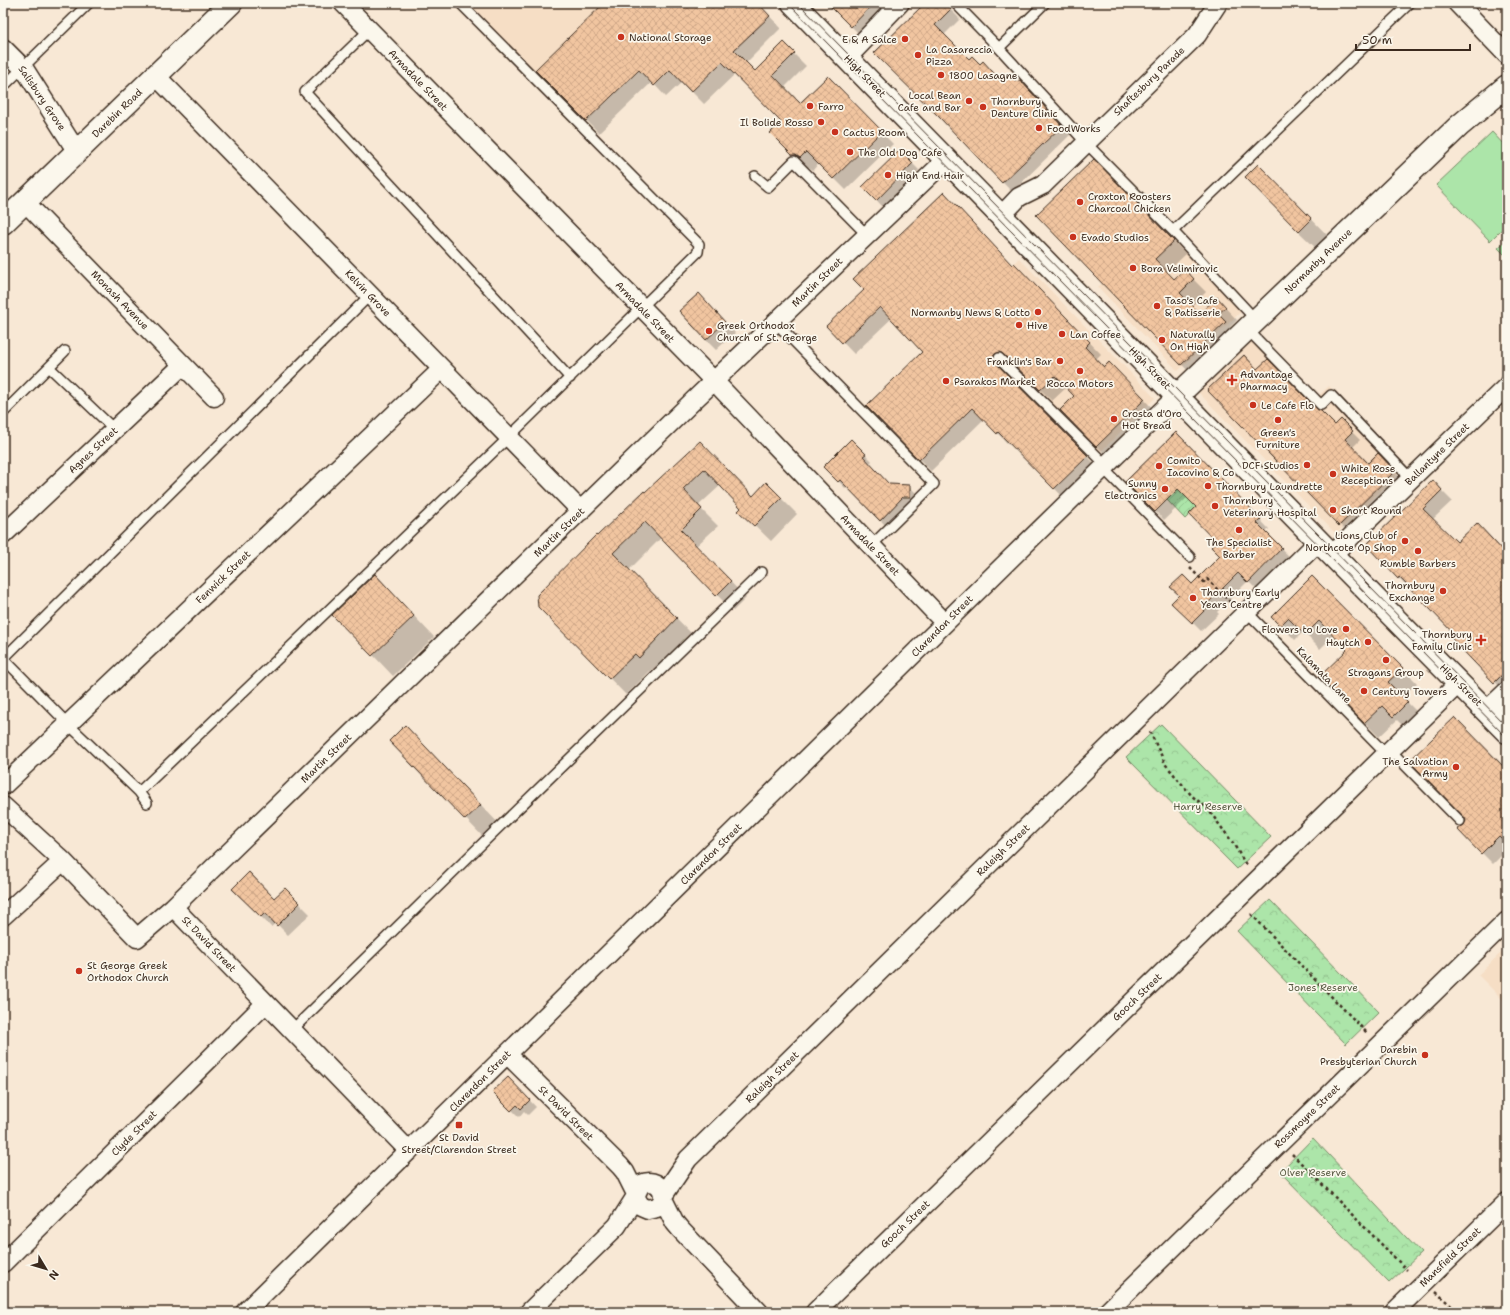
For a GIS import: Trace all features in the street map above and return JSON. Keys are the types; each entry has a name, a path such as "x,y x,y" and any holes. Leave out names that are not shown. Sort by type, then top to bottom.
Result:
{"main road":[{"name":"High Street","path":"793,3 1325,548 1507,732"},
{"name":"Darebin Road","path":"3,223 156,76 223,6"},
{"name":"Normanby Avenue","path":"1459,126 1507,70"},
{"name":"Normanby Avenue","path":"1178,396 1459,126 1507,86"}],"street":[{"name":"Armadale Street","path":"342,3 714,381 945,623"},
{"path":"847,58 900,3"},
{"name":"Shaftesbury Parade","path":"1001,216 1019,197 1043,185 1197,35 1218,3"},
{"path":"1457,3 1507,55"},
{"name":"Salisbury Grove","path":"3,48 23,68 77,152"},
{"name":"Kelvin Grove","path":"156,76 581,511"},
{"name":"Martin Street","path":"173,907 775,322 946,160"},
{"name":"Monash Avenue","path":"25,202 214,397"},
{"name":"Agnes Street","path":"3,535 183,365"},
{"name":"Fenwick Street","path":"3,786 442,369"},
{"name":"Ballantyne Street","path":"1325,548 1411,479 1507,386"},
{"name":"Clarendon Street","path":"245,1312 945,623 1178,396"},
{"name":"Raleigh Street","path":"529,1312 688,1159 1247,612 1325,548"},
{"name":"Gooch Street","path":"814,1312 1459,683"},
{"path":"1486,711 1507,691"},
{"path":"3,806 63,861 137,938 173,907"},
{"path":"3,916 63,861"},
{"name":"St David Street","path":"173,907 409,1151"},
{"name":"Rossmoyne Street","path":"1107,1312 1507,921"},
{"name":"Clyde Street","path":"3,1263 266,1003"},
{"name":"St David Street","path":"508,1054 649,1196 759,1312"},
{"name":"Mansfield Street","path":"1394,1312 1507,1202"}],"lane":[{"path":"3,87 89,3"},
{"path":"139,792 509,437 698,252 699,244 460,3"},
{"path":"955,3 999,48 1086,143 1173,231 1321,404 1331,395 1411,479"},
{"path":"999,48 1045,3"},
{"path":"1173,231 1410,3"},
{"path":"369,30 305,92 570,378"},
{"path":"755,176 768,187 794,161 867,235"},
{"path":"147,803 139,792 68,724 3,658 370,295"},
{"path":"775,322 934,484 871,546"},
{"path":"3,413 65,351"},
{"path":"999,358 1190,557"},
{"path":"49,367 115,430"},
{"path":"292,1030 762,572"},
{"name":"Kalamata Lane","path":"1247,612 1460,821"}],"path":[{"path":"1190,557 1185,562 1204,582 1207,579 1230,602"},
{"path":"1150,732 1166,764 1192,796 1207,808 1233,843 1246,865"},
{"path":"1251,914 1379,1046"},
{"path":"1281,1142 1407,1270"},
{"path":"1426,1281 1458,1312"}],"shaded area":[{"path":"461,3 604,3 534,72"},
{"path":"1166,221 1247,306 1178,371 1098,287"},
{"path":"1019,258 1155,398 1093,459 957,318"},
{"path":"1257,335 1317,397 1329,386 1406,466 1336,534 1198,392"},
{"path":"1506,948 1507,949 1507,1004 1478,975"}],"green space":[{"path":"1492,132 1507,148 1507,224 1490,241 1436,185"},
{"path":"1507,240 1507,257 1498,248"},
{"path":"1189,479 1207,497 1185,519 1167,500"},
{"name":"Harry Reserve","path":"1161,724 1271,837 1237,869 1126,757"},
{"name":"Jones Reserve","path":"1270,900 1379,1012 1346,1044 1237,931"},
{"name":"Olver Reserve","path":"1313,1138 1421,1253 1389,1283 1280,1172"}],"building":[{"path":"604,3 758,3 770,16 734,50 755,71 784,42 795,53 773,75 800,103 828,76 882,131 833,179 806,152 800,158 796,155 792,155 770,133 781,122 722,62 691,92 670,70 654,86 639,70 586,121 535,70"},
{"path":"827,3 874,3 851,27"},
{"path":"925,3 946,3 951,9 935,25 969,59 972,56 980,64 983,61 1001,81 1009,74 1017,82 1020,80 1062,126 1002,183 940,118 874,53"},
{"name":"High End Hair","path":"900,150 913,163 876,201 862,187"},
{"path":"1094,159 1174,241 1155,259 1174,279 1185,269 1194,279 1180,293 1200,313 1217,297 1226,307 1218,314 1226,322 1181,365 1036,215"},
{"path":"1258,164 1312,219 1299,232 1245,177"},
{"path":"944,192 1012,265 1014,263 1090,342 1085,347 1104,367 1109,362 1145,399 1096,447 1060,410 1074,396 1055,376 1040,390 1003,354 1000,352 995,354 993,357 995,362 1088,456 1054,489 972,408 919,460 866,406 922,352 880,307 842,343 826,326 864,290 853,279"},
{"path":"699,293 725,322 706,340 679,311"},
{"path":"1244,355 1257,369 1268,359 1317,409 1335,425 1341,419 1353,431 1345,439 1368,463 1378,453 1395,471 1339,526 1207,390"},
{"path":"1176,432 1261,519 1257,523 1282,548 1248,583 1238,573 1209,602 1211,604 1192,623 1171,603 1179,595 1170,587 1183,575 1192,584 1220,556 1211,547 1216,542 1189,514 1196,507 1178,489 1155,512 1125,482"},
{"path":"851,439 866,454 863,456 889,484 910,485 910,497 903,497 880,521 840,480 838,482 823,467"},
{"path":"700,441 753,496 766,482 782,498 754,526 738,511 741,508 704,469 683,489 702,509 681,530 731,581 716,596 645,522 613,553 677,618 639,658 635,654 609,679 538,607 537,595 596,535 597,536 644,491 645,492"},
{"path":"1433,480 1442,490 1423,509 1457,542 1477,523 1507,555 1507,670 1494,683 1452,639 1455,635 1366,545"},
{"path":"375,574 414,616 372,656 332,615"},
{"path":"1312,576 1403,668 1388,682 1408,702 1393,717 1382,706 1364,723 1319,677 1347,650 1319,621 1305,635 1288,618 1280,626 1271,617"},
{"name":"The Salvation Army","path":"1455,717 1507,770 1507,844 1499,836 1481,854 1457,829 1464,825 1466,820 1464,817 1409,761"},
{"path":"405,725 481,805 465,820 389,741"},
{"path":"249,872 274,898 285,888 300,903 277,926 265,913 261,917 232,889"},
{"path":"508,1077 530,1100 521,1109 517,1105 511,1111 492,1092"}],"tram line":[{"path":"788,3 1507,738"},
{"path":"798,3 1507,727"}],"place":[{"name":"National Storage","path":"621,37"},
{"name":"E & A Salce","path":"905,39"},
{"name":"La Casareccia Pizza","path":"918,55"},
{"name":"1800 Lasagne","path":"941,75"},
{"name":"Local Bean Cafe and Bar","path":"969,101"},
{"name":"Farro","path":"810,106"},
{"name":"Thornbury Denture Clinic","path":"983,107"},
{"name":"Il Bolide Rosso","path":"821,122"},
{"name":"FoodWorks","path":"1039,128"},
{"name":"Cactus Room","path":"835,132"},
{"name":"The Old Dog Cafe","path":"850,152"},
{"name":"High End Hair","path":"888,175"},
{"name":"Croxton Roosters Charcoal Chicken","path":"1080,202"},
{"name":"Evado Studios","path":"1073,237"},
{"name":"Bora Velimirovic","path":"1133,268"},
{"name":"Taso's Cafe & Patisserie","path":"1157,306"},
{"name":"Normanby News & Lotto","path":"1038,312"},
{"name":"Hive","path":"1019,325"},
{"name":"Greek Orthodox Church of St. George","path":"709,331"},
{"name":"Lan Coffee","path":"1062,334"},
{"name":"Naturally On High","path":"1162,340"},
{"name":"Franklin's Bar","path":"1060,361"},
{"name":"Rocca Motors","path":"1080,371"},
{"name":"Advantage Pharmacy","path":"1232,380"},
{"name":"Psarakos Market","path":"946,381"},
{"name":"Le Cafe Flo","path":"1253,405"},
{"name":"Crosta d'Oro Hot Bread","path":"1114,419"},
{"name":"Green's Furniture","path":"1278,420"},
{"name":"DCF Studios","path":"1307,465"},
{"name":"Comito Iacovino & Co","path":"1159,466"},
{"name":"White Rose Receptions","path":"1333,474"},
{"name":"Thornbury Laundrette","path":"1208,486"},
{"name":"Sunny Electronics","path":"1165,489"},
{"name":"Thornbury Veterinary Hospital","path":"1215,506"},
{"name":"Short Round","path":"1333,510"},
{"name":"The Specialist Barber","path":"1239,530"},
{"name":"Lions Club of Northcote Op Shop","path":"1405,541"},
{"name":"Rumble Barbers","path":"1418,551"},
{"name":"Thornbury Exchange","path":"1443,591"},
{"name":"Thornbury Early Years Centre","path":"1193,598"},
{"name":"Flowers to Love","path":"1346,629"},
{"name":"Thornbury Family Clinic","path":"1481,640"},
{"name":"Haytch","path":"1368,642"},
{"name":"Stragans Group","path":"1386,660"},
{"name":"Century Towers","path":"1364,691"},
{"name":"The Salvation Army","path":"1456,767"},
{"name":"St George Greek Orthodox Church","path":"79,971"},
{"name":"Darebin Presbyterian Church","path":"1425,1055"},
{"name":"St David Street/Clarendon Street","path":"459,1125"}]}
